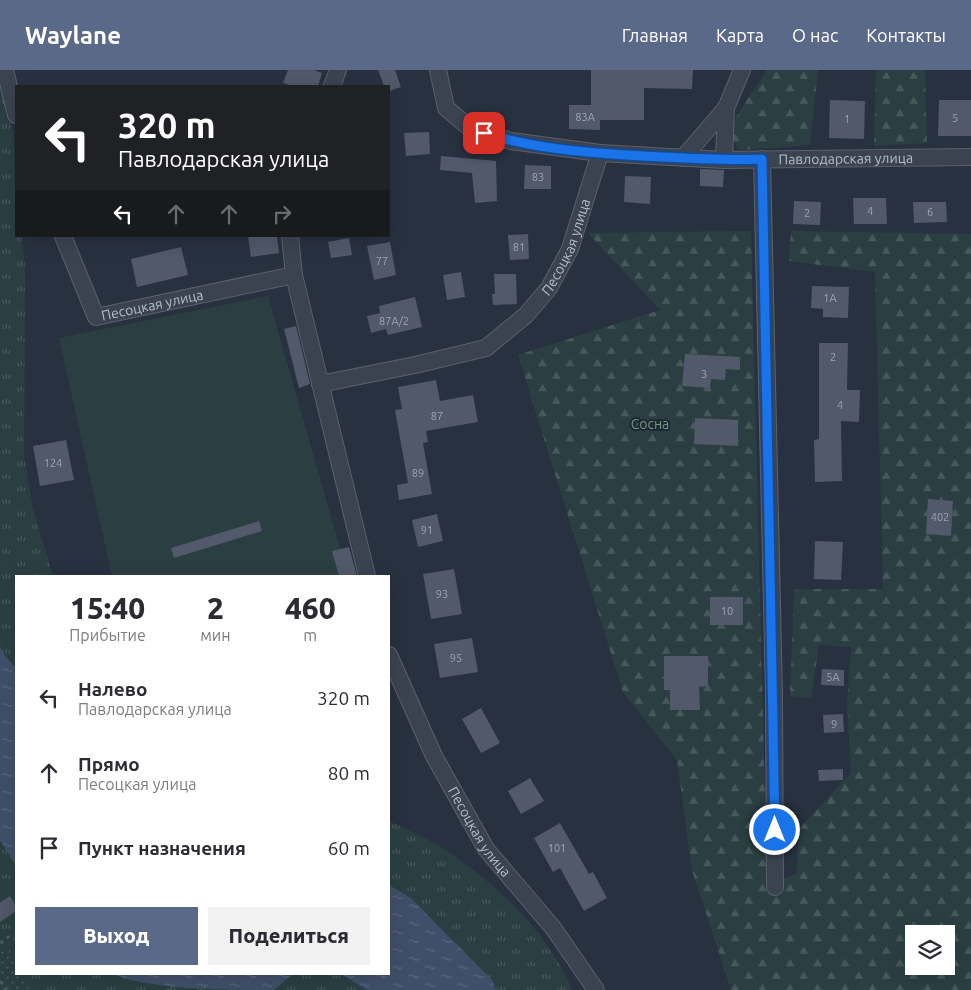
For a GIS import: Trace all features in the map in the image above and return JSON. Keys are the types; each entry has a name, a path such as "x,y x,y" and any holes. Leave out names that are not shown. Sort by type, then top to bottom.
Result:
{"street":[{"path":"5,70 15,111"},
{"path":"332,85 338,70"},
{"path":"438,70 446,108 471,129 511,141 600,154"},
{"path":"683,158 726,108 742,70"},
{"path":"724,160 726,108"},
{"path":"579,151 593,176"},
{"name":"Павлодарская улица","path":"600,154 724,160 971,157"},
{"name":"Песоцкая улица","path":"320,384 415,365 486,348 526,315 549,288 570,249 600,154"},
{"path":"762,159 774,695 775,887"},
{"name":"Песоцкая улица","path":"63,237 96,317 294,275"},
{"path":"290,237 294,275 367,575"},
{"name":"Песоцкая улица","path":"390,657 434,756 486,849 554,929 596,990"}],"path":[{"path":"0,943 8,937 15,940"},
{"path":"0,981 6,990"}],"green space":[{"path":"0,70 5,70 14,142 15,237 21,237 25,266 24,457 33,509 53,575 15,575 15,963 0,936"},
{"path":"767,70 818,70 810,145 739,150 728,129"},
{"path":"876,70 925,70 927,143 874,146"},
{"name":"Сосна","path":"751,231 767,885 796,874 799,829 851,773 847,703 851,647 819,645 811,698 790,696 794,589 883,589 875,272 789,261 791,231 971,234 971,990 731,990 692,870 677,760 623,692 518,355 660,310 588,233"},
{"path":"268,296 348,575 112,575 59,338"},
{"path":"390,821 444,849 501,894 518,910 549,948 572,990 30,990 22,975 390,975"},
{"path":"15,925 15,975 46,975 54,990 0,990 0,931"}],"water":[{"path":"0,646 2,652 15,667 15,864 0,840"},
{"path":"390,886 411,898 492,980 496,990 367,990 343,975 390,975"},
{"path":"117,975 292,975 274,990 191,988 129,979"}],"building":[{"path":"288,70 314,70 322,73 318,85 290,85 283,83"},
{"path":"378,70 395,70 401,87 390,91 390,85 384,85"},
{"path":"591,70 693,70 692,89 644,88 644,120 600,120 600,130 569,129 569,105 591,105"},
{"path":"830,100 865,101 864,139 829,138"},
{"path":"939,100 971,100 971,136 938,136"},
{"path":"429,132 430,154 406,156 404,133"},
{"path":"441,156 496,161 497,201 475,203 472,173 440,170"},
{"path":"525,165 551,166 551,189 524,189"},
{"path":"700,169 724,170 723,187 700,186"},
{"path":"625,176 651,177 650,204 624,202"},
{"path":"853,198 886,198 887,224 854,224"},
{"path":"794,201 821,202 820,225 793,224"},
{"path":"913,202 946,202 947,222 914,223"},
{"path":"528,234 529,259 510,260 508,235"},
{"path":"248,237 277,237 279,253 251,257"},
{"path":"349,238 352,255 331,258 328,242"},
{"path":"390,242 396,275 374,280 367,246"},
{"path":"181,247 188,275 137,287 131,259"},
{"path":"461,272 465,297 447,300 443,275"},
{"path":"494,274 516,274 517,304 493,305 492,294 495,294"},
{"path":"812,286 849,287 848,318 823,317 823,309 811,308"},
{"path":"415,297 422,327 388,335 386,329 371,333 367,316 380,313 379,306"},
{"path":"296,326 310,384 299,388 284,329"},
{"path":"819,343 848,343 847,390 860,390 859,422 841,421 842,481 815,482 814,440 819,439"},
{"path":"685,354 740,357 740,370 726,369 725,380 711,379 710,388 682,386"},
{"path":"436,380 440,401 473,395 478,422 426,431 428,442 423,443 432,494 399,500 397,485 408,483 395,410 402,409 398,387"},
{"path":"695,418 738,420 738,446 694,444"},
{"path":"66,440 74,480 40,486 33,446"},
{"path":"928,499 953,501 951,536 926,534"},
{"path":"437,514 443,541 418,547 412,520"},
{"path":"259,521 262,531 174,558 171,548"},
{"path":"815,541 843,542 841,580 814,579"},
{"path":"349,547 357,575 339,575 332,551"},
{"path":"454,569 462,614 431,619 423,574"},
{"path":"710,597 743,597 743,625 710,625"},
{"path":"472,638 478,672 440,678 434,644"},
{"path":"664,656 708,656 708,686 699,687 700,710 670,710 670,690 664,690"},
{"path":"822,669 844,670 844,686 821,685"},
{"path":"481,708 500,743 481,753 462,719"},
{"path":"843,714 844,732 824,733 823,715"},
{"path":"843,769 843,780 819,781 818,770"},
{"path":"530,778 544,801 521,814 508,791"},
{"path":"560,823 589,874 593,872 607,898 584,911 560,868 553,872 534,838"},
{"path":"10,896 15,904 15,912 0,922 0,903"}],"route":[{"path":"484,133 511,141 600,154 724,160 762,159 774,695 775,830"}]}
